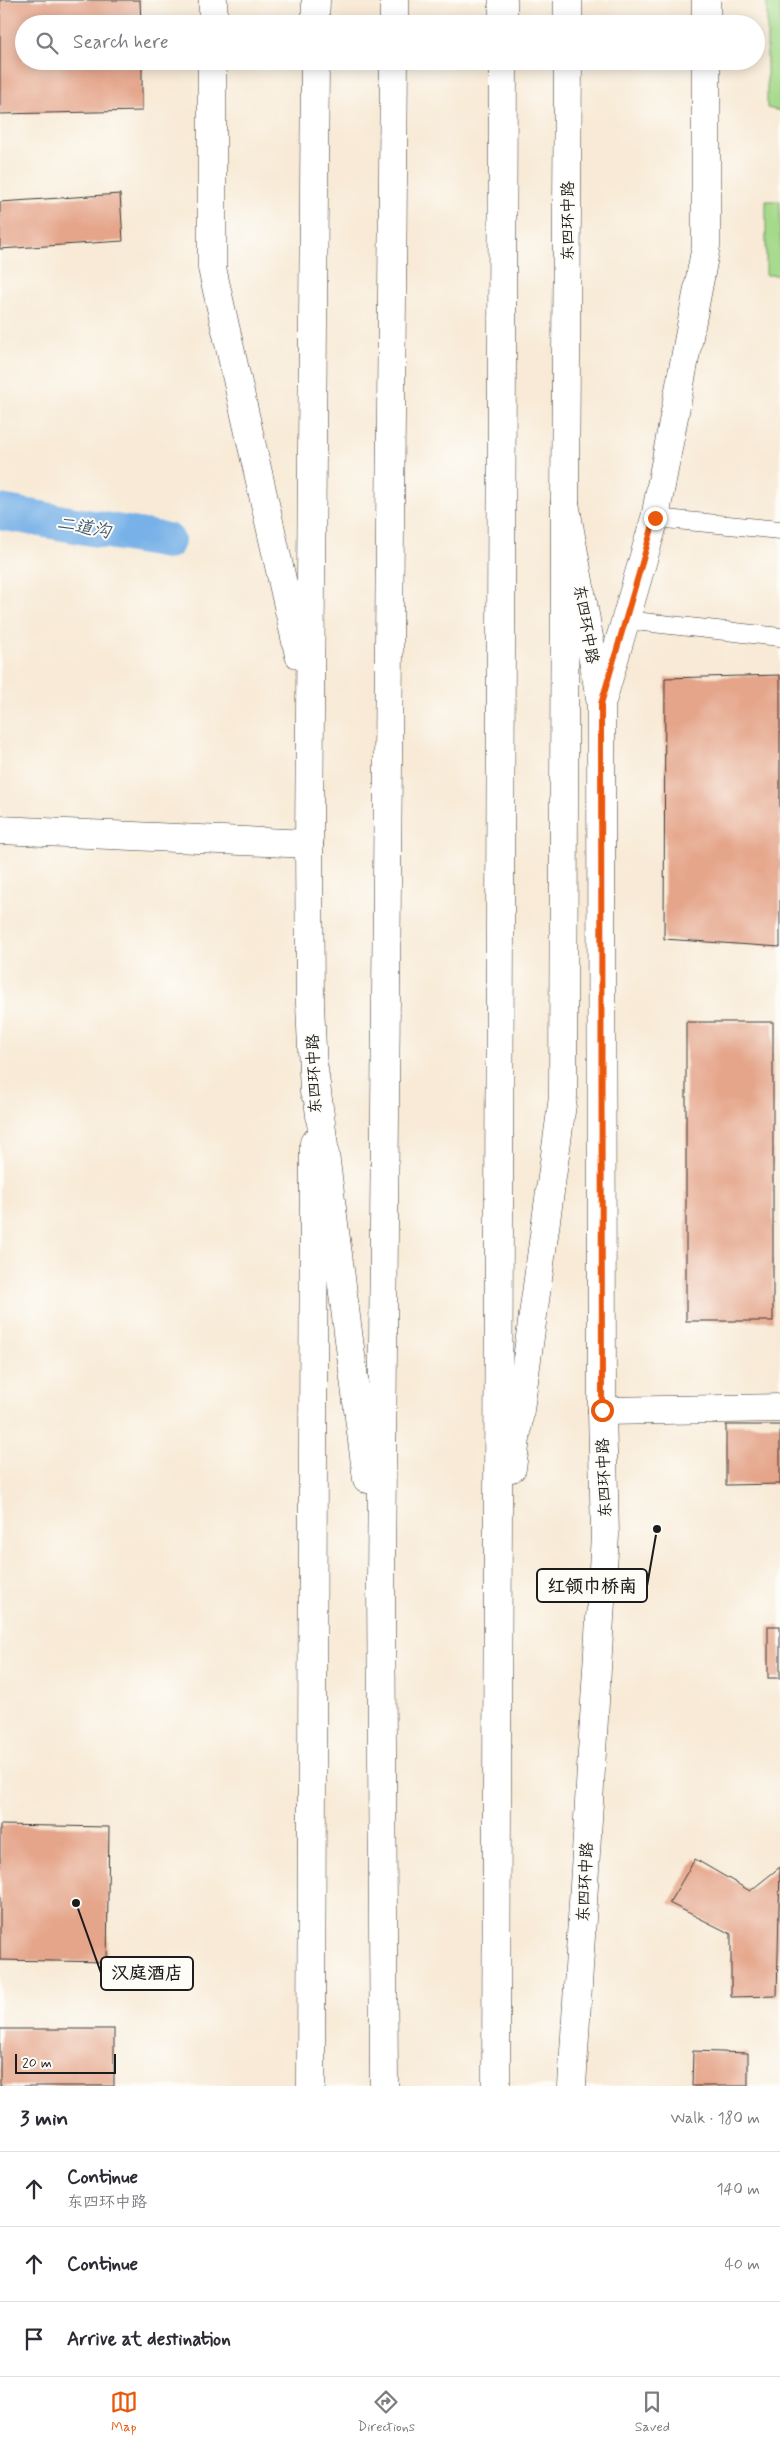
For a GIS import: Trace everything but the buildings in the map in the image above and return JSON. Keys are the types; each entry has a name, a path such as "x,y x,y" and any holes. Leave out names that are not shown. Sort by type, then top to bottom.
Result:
{"main road":[{"path":"212,15 213,0"},
{"path":"315,15 316,0"},
{"path":"394,0 394,15"},
{"path":"503,0 503,15"},
{"path":"568,0 568,15"},
{"path":"706,0 706,15"},
{"path":"212,70 212,268 310,702"},
{"name":"东四环中路","path":"311,2086 315,1304 314,1069 310,1004 309,844 315,70"},
{"path":"384,2086 380,1580 394,70"},
{"path":"496,2086 503,70"},
{"name":"东四环中路","path":"568,70 566,504 601,704 602,1410 605,1535 572,2086"},
{"path":"601,704 655,518 706,246 706,70"},
{"path":"497,1573 563,1098 566,504"},
{"path":"0,830 309,844"},
{"path":"314,1069 380,1580"},
{"path":"602,1410 780,1408"}],"lane":[{"path":"655,518 780,530"},
{"path":"625,620 780,637"}],"green space":[{"path":"767,0 780,0 780,111 767,108"},
{"path":"766,201 780,201 780,275 766,275"}],"waterway":[{"name":"二道沟","path":"0,512 167,541"}],"place":[{"name":"红领巾桥南","path":"657,1529"},
{"name":"汉庭酒店","path":"76,1903"}],"route":[{"path":"602,1410 601,704 655,518"}]}
